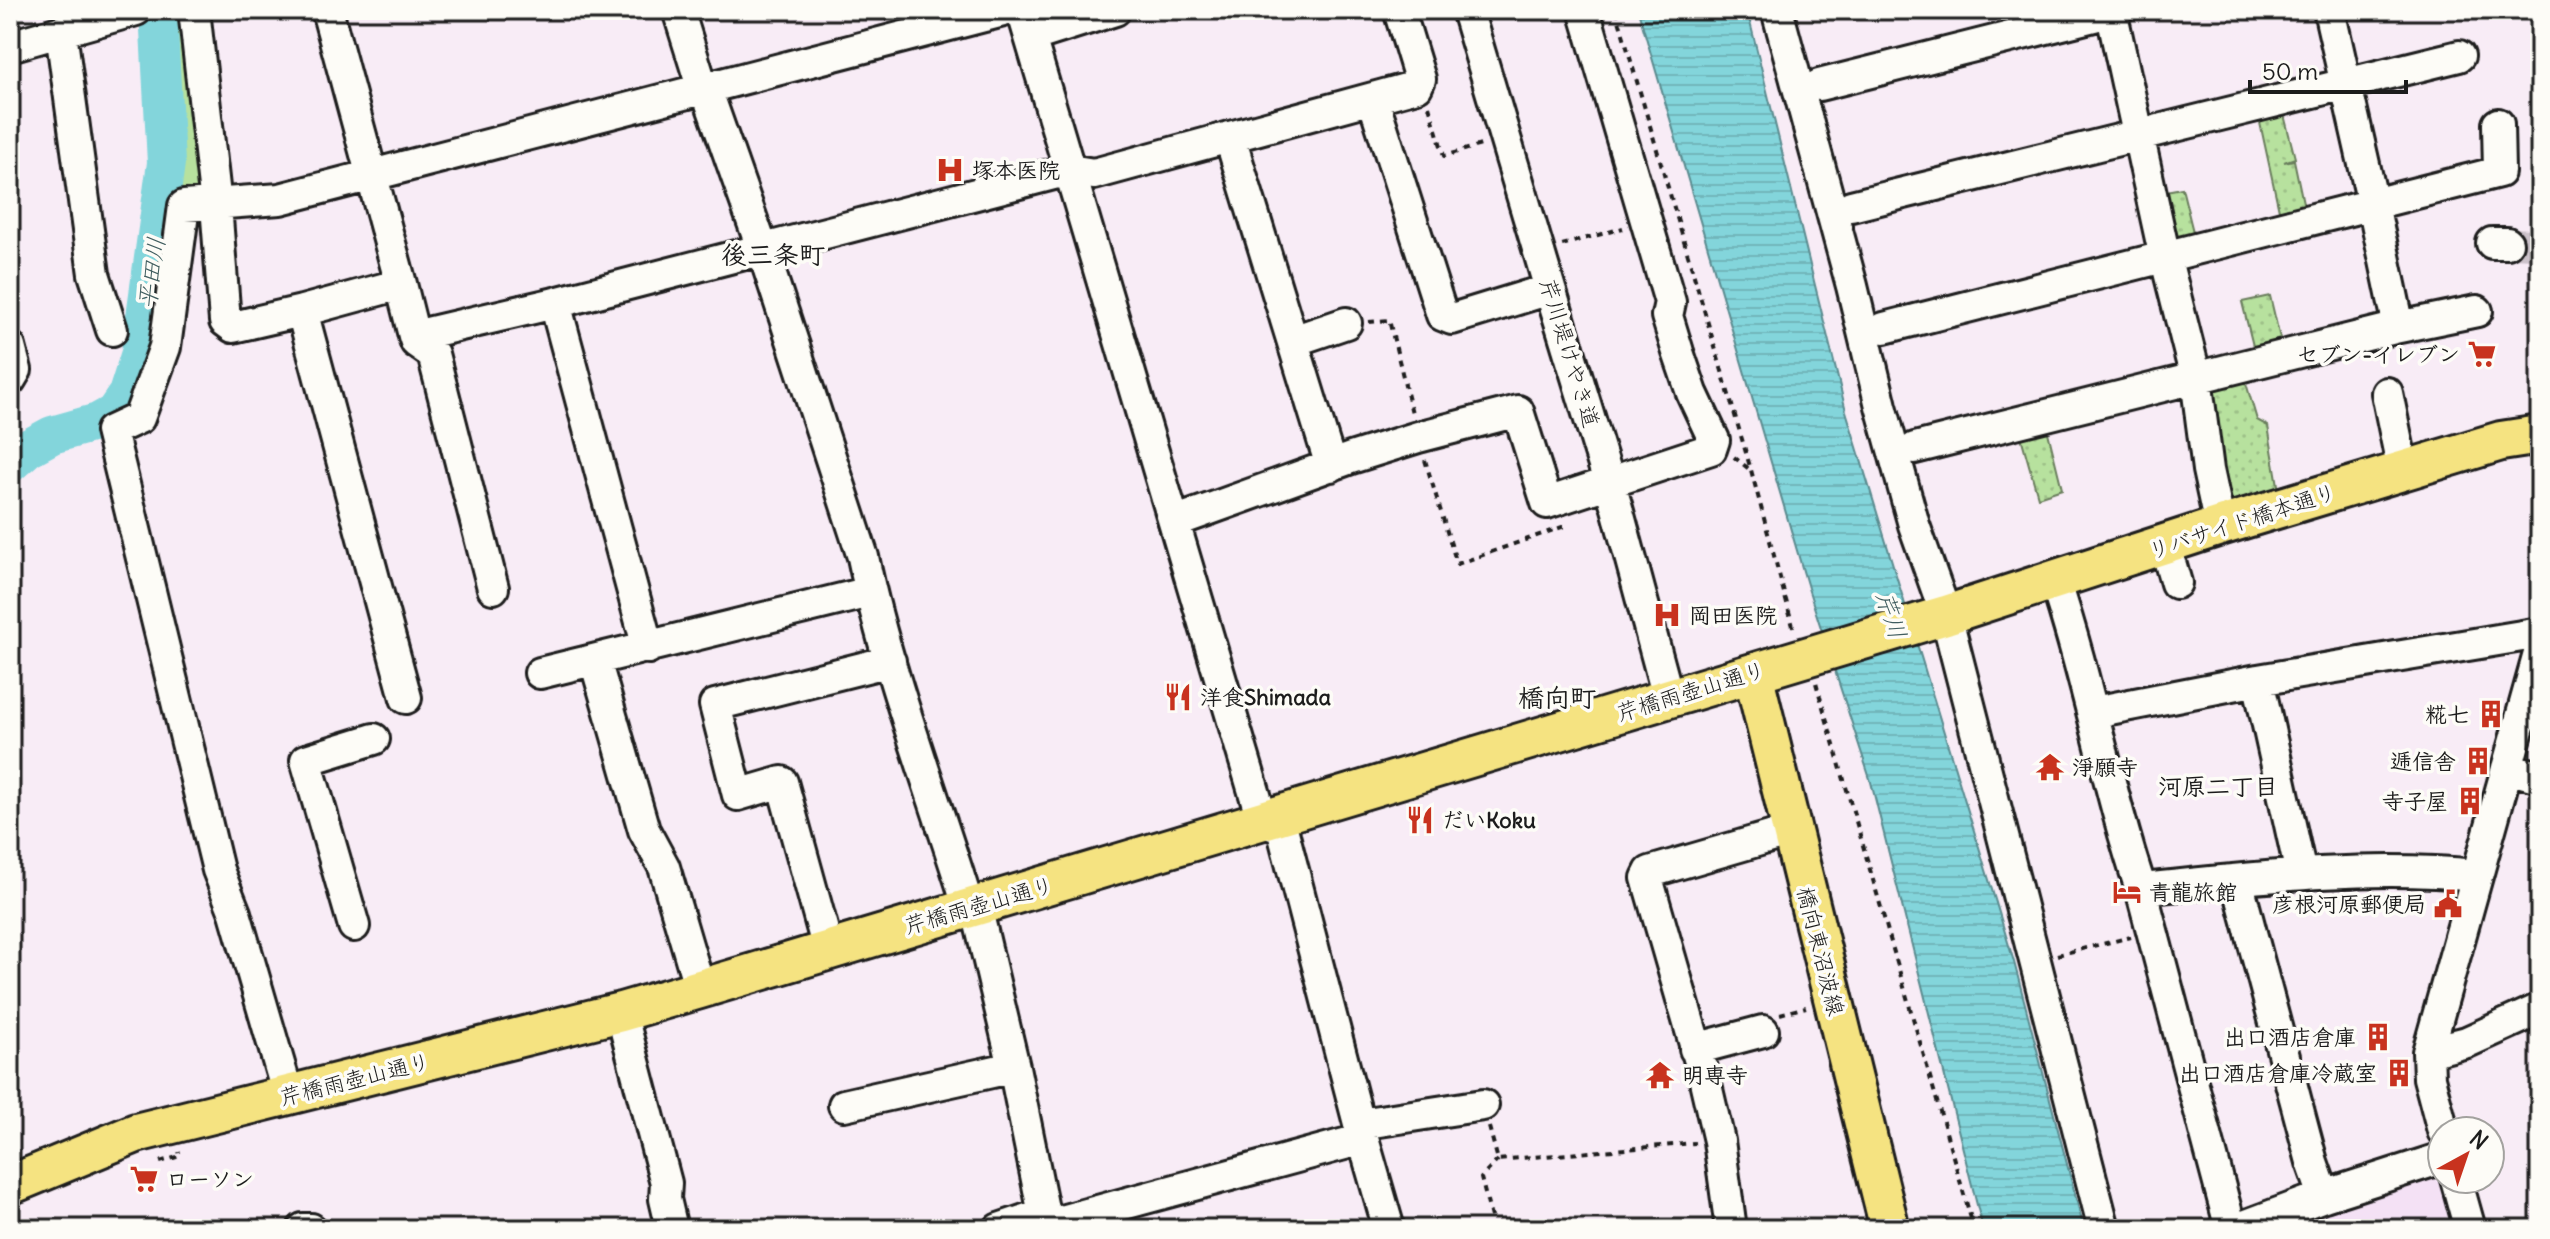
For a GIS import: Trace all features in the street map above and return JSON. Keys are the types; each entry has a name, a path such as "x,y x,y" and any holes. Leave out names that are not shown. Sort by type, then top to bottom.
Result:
{"main road":[{"name":"リバサイド橋本通り","path":"1936,618 2055,581 2146,545 2220,526 2501,441 2540,435"},
{"name":"芹橋雨壺山通り","path":"11,1183 136,1133 187,1130 265,1107 358,1068 621,1012 1263,822 1753,673 1806,654 1936,618"},
{"name":"橋向東沼波線","path":"1753,673 1890,1229"}],"street":[{"path":"194,10 216,205 225,321 233,327 401,284"},
{"path":"327,10 414,336 416,342 433,354 493,588"},
{"path":"678,10 762,248 863,557 890,661 965,896 976,906 1046,1222"},
{"path":"265,1107 235,913 218,870 111,431 139,418 165,347 184,206 280,199 1007,10"},
{"path":"1115,10 1026,24 1263,822 1282,828 1389,1229"},
{"path":"414,336 555,303 1069,170 1094,174 1417,86 1420,79 1399,10"},
{"name":"芹川堤けやき道","path":"1467,10 1609,482 1668,697"},
{"path":"1174,522 1418,437 1518,411 1547,503 1711,449 1714,440 1692,393 1667,316 1670,302 1584,10"},
{"path":"1777,10 1852,286 1936,618 2104,1229"},
{"path":"2329,10 2399,327"},
{"path":"10,46 128,11"},
{"path":"1819,85 2113,11 2162,248 2194,377 2197,410 2220,526"},
{"path":"61,32 94,274 112,330"},
{"path":"1851,206 2459,56"},
{"path":"1373,99 1442,315 1452,319 1550,289"},
{"path":"1884,328 2162,248 2338,216 2499,172 2498,124"},
{"path":"1230,138 1331,466"},
{"path":"555,303 648,648"},
{"path":"302,311 406,698"},
{"path":"1915,448 2129,392 2477,311"},
{"path":"1293,341 1346,323"},
{"path":"10,347 16,370 10,380"},
{"path":"2387,393 2403,471"},
{"path":"2146,545 2176,583"},
{"path":"2055,581 2094,712 2125,841 2141,889 2234,1229 2426,1163"},
{"path":"540,673 870,592"},
{"path":"2094,712 2540,633"},
{"path":"595,660 644,830 664,867 700,989"},
{"path":"828,949 782,782 738,795 715,705 890,661"},
{"path":"2439,1115 2429,1078 2428,1052 2458,959 2477,875 2538,666"},
{"path":"2241,685 2275,766 2301,874"},
{"path":"354,926 306,760 374,739"},
{"path":"2507,768 2540,777"},
{"path":"1731,1229 1719,1141 1647,878 1650,872 1791,831"},
{"path":"2141,889 2301,874 2427,870 2477,875"},
{"path":"2237,880 2300,1118 2324,1196"},
{"path":"2428,1052 2467,1042 2540,1009"},
{"path":"621,1012 666,1183 665,1199 672,1229"},
{"path":"1695,1049 1763,1031"},
{"path":"844,1105 1014,1067"},
{"path":"999,1229 1046,1222 1361,1131 1483,1105"},
{"path":"2460,1195 2470,1229"},
{"path":"303,1229 311,1229"}],"path":[{"path":"1616,10 1806,654 1822,698 1974,1229"},
{"path":"1418,83 1423,86 1444,156 1504,138"},
{"path":"1538,251 1645,221"},
{"path":"1346,323 1389,320 1418,437 1457,564 1574,523"},
{"path":"2063,953 2152,932"},
{"path":"1483,1105 1498,1160"},
{"path":"1494,1229 1481,1178 1498,1160 1719,1141"}],"shaded area":[{"path":"2426,1167 2426,1195 2449,1195 2462,1225 2447,1229 2311,1229 2320,1225 2313,1205"}],"green space":[{"path":"182,16 207,198 180,200 173,22"},
{"path":"2281,103 2295,158 2284,162 2294,160 2306,217 2282,224 2257,109"},
{"path":"2182,188 2196,244 2171,250 2155,193"},
{"path":"2270,296 2283,351 2256,358 2242,302"},
{"path":"2243,373 2257,420 2268,426 2279,491 2223,508 2209,386"},
{"path":"2045,420 2062,489 2038,497 2018,426"}],"water":[{"name":"芹川","path":"1638,10 1747,10 1846,411 2014,962 2084,1229 1983,1229 1871,782 1808,588"}],"waterway":[{"name":"平田川","path":"10,464 28,448 52,435 98,422 114,413 127,394 140,353 166,163 158,10"}],"tunnel":[{"path":"2507,243 2540,244"}],"place":[{"name":"塚本医院","path":"950,170"},
{"name":"セブン-イレブン","path":"2482,354"},
{"name":"岡田医院","path":"1667,615"},
{"name":"洋食Shimada","path":"1178,697"},
{"name":"糀七","path":"2491,714"},
{"name":"逓信舎","path":"2478,761"},
{"name":"淨願寺","path":"2050,767"},
{"name":"寺子屋","path":"2470,801"},
{"name":"だいKoku","path":"1420,820"},
{"name":"青龍旅館","path":"2127,892"},
{"name":"彦根河原郵便局","path":"2448,904"},
{"name":"出口酒店倉庫","path":"2378,1037"},
{"name":"出口酒店倉庫冷蔵室","path":"2399,1073"},
{"name":"明専寺","path":"1660,1075"},
{"name":"ローソン","path":"144,1179"}],"district":[{"name":"後三条町","path":"773,254"},
{"name":"橋向町","path":"1557,697"},
{"name":"河原二丁目","path":"2218,786"}]}
